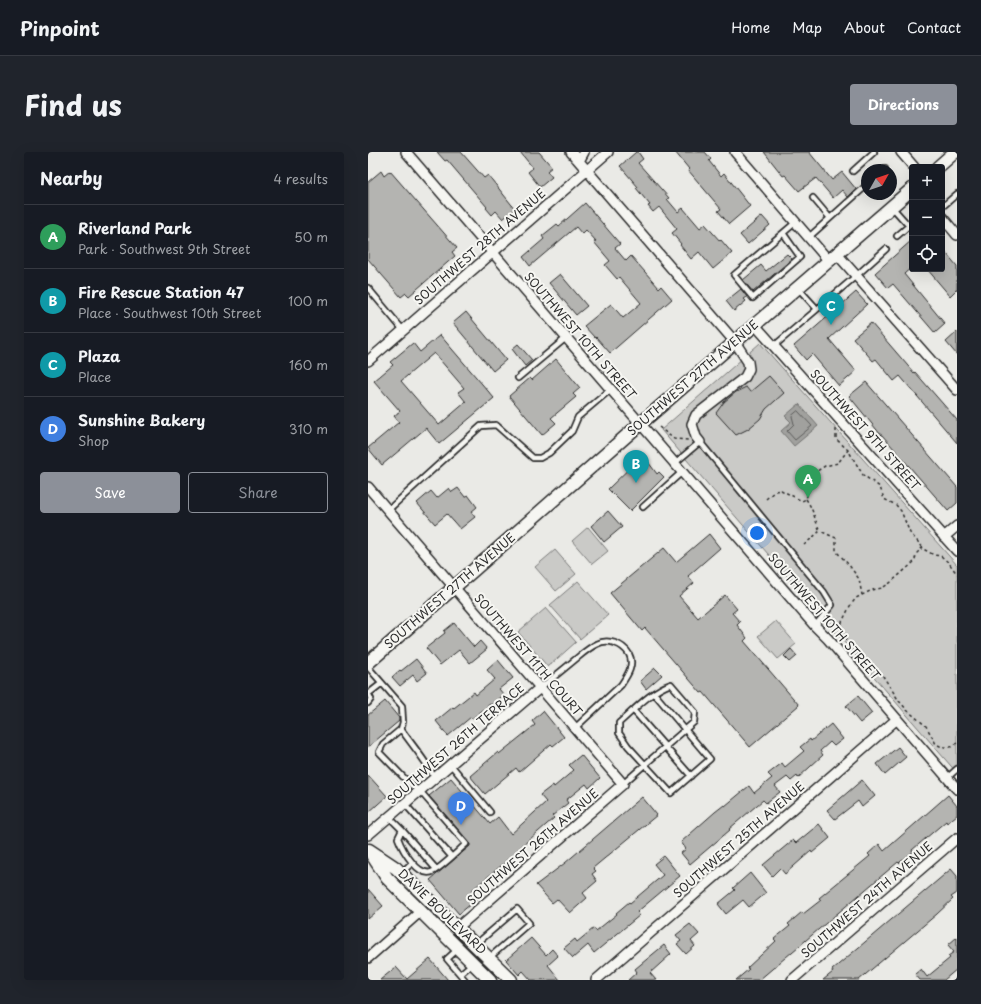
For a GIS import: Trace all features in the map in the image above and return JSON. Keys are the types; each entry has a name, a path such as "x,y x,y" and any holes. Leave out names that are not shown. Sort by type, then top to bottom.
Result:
{"street":[{"name":"SOUTHWEST 10TH STREET","path":"406,152 674,464 828,639 957,789"},
{"path":"571,152 735,342 748,362 749,369 744,377 696,415 692,424 696,441"},
{"path":"579,161 584,152"},
{"name":"SOUTHWEST 28TH AVENUE","path":"368,361 608,152"},
{"path":"734,152 809,237 856,276 957,390"},
{"path":"941,164 955,152"},
{"path":"905,153 912,164"},
{"name":"SOUTHWEST 27TH AVENUE","path":"368,663 640,424 909,192"},
{"path":"945,221 957,235"},
{"name":"SOUTHWEST 9TH STREET","path":"755,325 957,551"},
{"name":"SOUTHWEST 11TH COURT","path":"368,487 624,784"},
{"path":"944,537 957,526"},
{"name":"SOUTHWEST 26TH TERRACE","path":"368,835 541,687"},
{"name":"SOUTHWEST 25TH AVENUE","path":"596,980 897,719"},
{"name":"SOUTHWEST 26TH AVENUE","path":"458,928 624,784"},
{"name":"SOUTHWEST 24TH AVENUE","path":"792,980 957,838"},
{"name":"DAVIE BOULEVARD","path":"368,849 396,868 511,980"},
{"name":"DAVIE BOULEVARD","path":"368,849 387,878 473,963 485,978"},
{"path":"368,958 421,911"}],"lane":[{"path":"853,171 874,152"},
{"path":"809,237 861,190"},
{"path":"945,204 957,194"},
{"path":"813,198 830,218"},
{"path":"892,207 909,224"},
{"path":"783,233 800,256 754,298 734,275 783,233 796,222"},
{"path":"897,236 909,226"},
{"path":"774,346 886,249"},
{"path":"368,288 403,330"},
{"path":"798,288 817,309"},
{"path":"518,378 566,338"},
{"path":"387,510 481,426 496,425 533,458 540,458 549,453 572,430 578,417 610,390"},
{"path":"674,464 696,441 824,592 832,605 815,626"},
{"path":"643,507 682,472"},
{"path":"541,687 597,643 609,642 616,644 623,647 628,653 632,659 627,677 621,685 575,728"},
{"path":"368,667 402,706 403,722 401,729 383,744 379,752 412,786 420,791 466,844 433,872 425,872 412,863 402,848 398,838 402,830"},
{"path":"368,703 370,699 368,694 382,683"},
{"path":"624,784 644,765 685,730 694,722 695,712 671,684 660,688 654,693 634,710 619,723 619,733 644,765 671,793 710,759 685,730 654,693"},
{"path":"634,710 691,776"},
{"path":"401,729 432,771 434,779"},
{"path":"451,765 490,812"},
{"path":"947,778 957,769"},
{"path":"405,804 451,856"},
{"path":"389,817 436,869"},
{"path":"401,873 412,863"},
{"path":"475,945 517,909 529,923 489,958"},
{"path":"458,949 447,959 466,980"},
{"path":"460,974 473,963"}],"path":[{"path":"659,428 674,439 696,441"},
{"path":"766,499 775,491 780,490 802,501 806,498 810,489 814,473 825,466 838,463 848,450 863,475 880,487 884,499 896,505 901,511 910,533 925,550 934,555 942,556 957,574"},
{"path":"806,498 813,509 815,520 820,531 836,538 836,551 850,565 859,579 862,595"},
{"path":"804,545 820,531"},
{"path":"923,547 918,553 914,562 890,582 882,588 856,598 842,622 841,633 850,645 883,676 898,701 926,726 936,744 942,747 951,747 957,743"}],"shaded area":[{"path":"760,343 957,565 957,773 661,430"},
{"path":"588,527 608,551 592,564 572,541"},
{"path":"555,550 576,574 556,591 535,567"},
{"path":"578,581 608,615 580,639 550,605"},
{"path":"546,608 576,642 548,667 518,632"},
{"path":"776,621 796,644 778,659 758,636"}],"water":[{"path":"799,404 818,426 794,446 781,431 791,422 785,416"}],"building":[{"path":"437,152 461,152 484,178 488,175 515,209 503,219 496,211 492,215 447,160 445,161"},
{"path":"520,152 539,152 552,167 547,171 552,177 540,187 528,172 533,168"},
{"path":"636,152 638,152 643,159 638,163 669,198 667,199 678,212 683,208 700,228 705,224 732,253 713,269 699,252 691,259 672,233 677,229 659,207 653,212 648,206 650,205 636,188 638,187 620,166"},
{"path":"675,152 705,152 711,159 709,161 721,176 724,173 750,206 729,224 718,211 721,209"},
{"path":"764,152 809,152 832,180 842,172 856,189 848,197 842,190 833,198 816,178 799,191 785,175 783,176"},
{"path":"381,171 384,176 390,171 457,248 452,252 455,256 409,296 406,293 401,297 368,259 368,182"},
{"path":"585,203 620,244 615,248 626,261 631,256 659,288 661,286 672,299 610,353 584,326 611,304 623,318 641,303 619,277 617,279 605,265 610,261 594,242 596,241 586,230 582,234 576,227 530,266 523,257 544,239 542,236 557,224 559,226"},
{"path":"762,216 770,225 748,244 740,235"},
{"path":"909,243 909,270 904,274 945,324 935,333 893,284 888,288 875,273"},
{"path":"945,252 957,266 957,289 950,296 930,272 945,272"},
{"path":"787,254 792,259 753,292 743,280 761,265 766,271"},
{"path":"560,274 587,306 576,315 549,283"},
{"path":"741,289 747,297 744,299 746,301 734,311 726,301"},
{"path":"856,292 867,304 829,339 856,371 839,386 812,354 806,360 794,346"},
{"path":"466,312 506,360 493,371 453,323"},
{"path":"871,323 957,420 957,443 900,376 894,381 876,359 873,361 853,338"},
{"path":"957,332 957,355 946,342"},
{"path":"440,335 494,398 439,444 426,428 382,465 368,448 399,422 394,416 400,411 374,381 393,365 390,362 413,343 420,352","holes":["434,353 464,388 458,392 466,402 439,425 401,381"]},
{"path":"518,344 532,360 525,366 512,349"},
{"path":"556,359 580,388 573,394 576,397 551,418 556,423 542,435 509,396 530,378 532,380"},
{"path":"769,376 784,393 766,409 760,419 748,429 736,435 716,413 724,402 736,392 746,387 750,392"},
{"path":"866,382 957,487 957,503 948,511 849,396"},
{"path":"643,455 657,474 659,472 664,477 630,511 608,489"},
{"path":"449,488 452,492 458,488 465,497 468,495 477,507 471,512 475,517 460,529 447,514 435,524 417,503 431,491 437,498"},
{"path":"608,511 622,527 604,542 591,526"},
{"path":"709,534 720,548 688,576 694,583 679,596 698,618 725,595 737,609 732,613 740,622 737,625 747,638 744,641 799,705 750,747 645,628 642,631 610,593 664,548 676,562"},
{"path":"454,623 474,647 480,641 487,649 470,663 459,650 440,665 426,648 445,633 444,631"},
{"path":"791,649 797,656 790,662 784,656"},
{"path":"416,659 427,673 417,681 413,675 400,686 392,677"},
{"path":"498,660 513,678 499,689 504,695 472,719 471,717 448,736 436,721 474,692 476,695 495,679 487,670"},
{"path":"655,668 662,675 646,689 640,681"},
{"path":"858,696 872,713 860,723 846,706"},
{"path":"385,701 399,718 399,721 368,747 368,715"},
{"path":"543,711 564,737 553,746 551,744 519,772 516,768 485,794 470,776 498,752 499,754 535,725 532,721"},
{"path":"831,724 843,739 834,746 830,742 820,751 823,755 798,778 797,776 791,781 787,777 775,786 780,792 766,803 763,800 690,864 681,853 686,849 681,842 715,812 724,805 725,806 749,786 754,793 772,778 768,774 782,763 785,767 804,751 800,747 810,739 811,741"},
{"path":"898,747 906,757 885,775 877,764"},
{"path":"581,755 600,778 589,788 586,784 566,800 568,803 552,816 554,818 522,846 523,848 472,890 478,898 459,914 430,880 470,846 470,843 429,796 451,778 490,824 498,817 511,834 546,802 540,795 553,785 554,787 574,770 569,765"},
{"path":"368,775 387,796 368,813"},
{"path":"862,780 875,796 862,807 858,801 835,819 827,810"},
{"path":"948,795 957,806 957,815 947,823 946,821 912,850 913,852 899,863 898,862 759,980 736,980 776,941 774,939 790,926 788,924 802,912 803,914 821,900 819,898 870,856 868,854 879,844 884,851"},
{"path":"642,797 657,815 593,868 596,871 592,874 597,881 583,893 587,898 570,913 557,899 552,903 536,885 565,863"},
{"path":"819,824 830,838 812,853 811,851 785,874 780,868 772,876 763,865 793,840 796,843"},
{"path":"664,856 680,876 637,912 640,915 594,953 588,945 573,958 564,948 575,939 577,942 594,928 596,931 663,875 654,864"},
{"path":"951,869 957,876 957,893 951,897 953,899 937,914 859,980 823,980 833,972 832,970"},
{"path":"750,873 766,893 749,907 743,900 726,914 718,904 735,890 733,888"},
{"path":"368,889 383,906 368,919"},
{"path":"690,924 699,934 691,941 695,946 686,954 677,944 681,941 676,935"},
{"path":"957,937 957,969 944,980 920,980 915,974 921,969 927,977 950,958 948,956 954,952 948,945"},
{"path":"531,938 546,955 552,949 558,956 548,965 560,980 531,980 523,971 519,975 506,960"},
{"path":"664,945 671,954 650,973 656,980 628,980 637,972 635,969"},
{"path":"430,959 448,980 380,980 396,967 407,979"}],"place":[{"name":"Plaza","path":"831,325"},
{"name":"Fire Rescue Station 47","path":"636,483"},
{"name":"Riverland Park","path":"808,498"},
{"name":"Sunshine Bakery","path":"461,825"}]}
